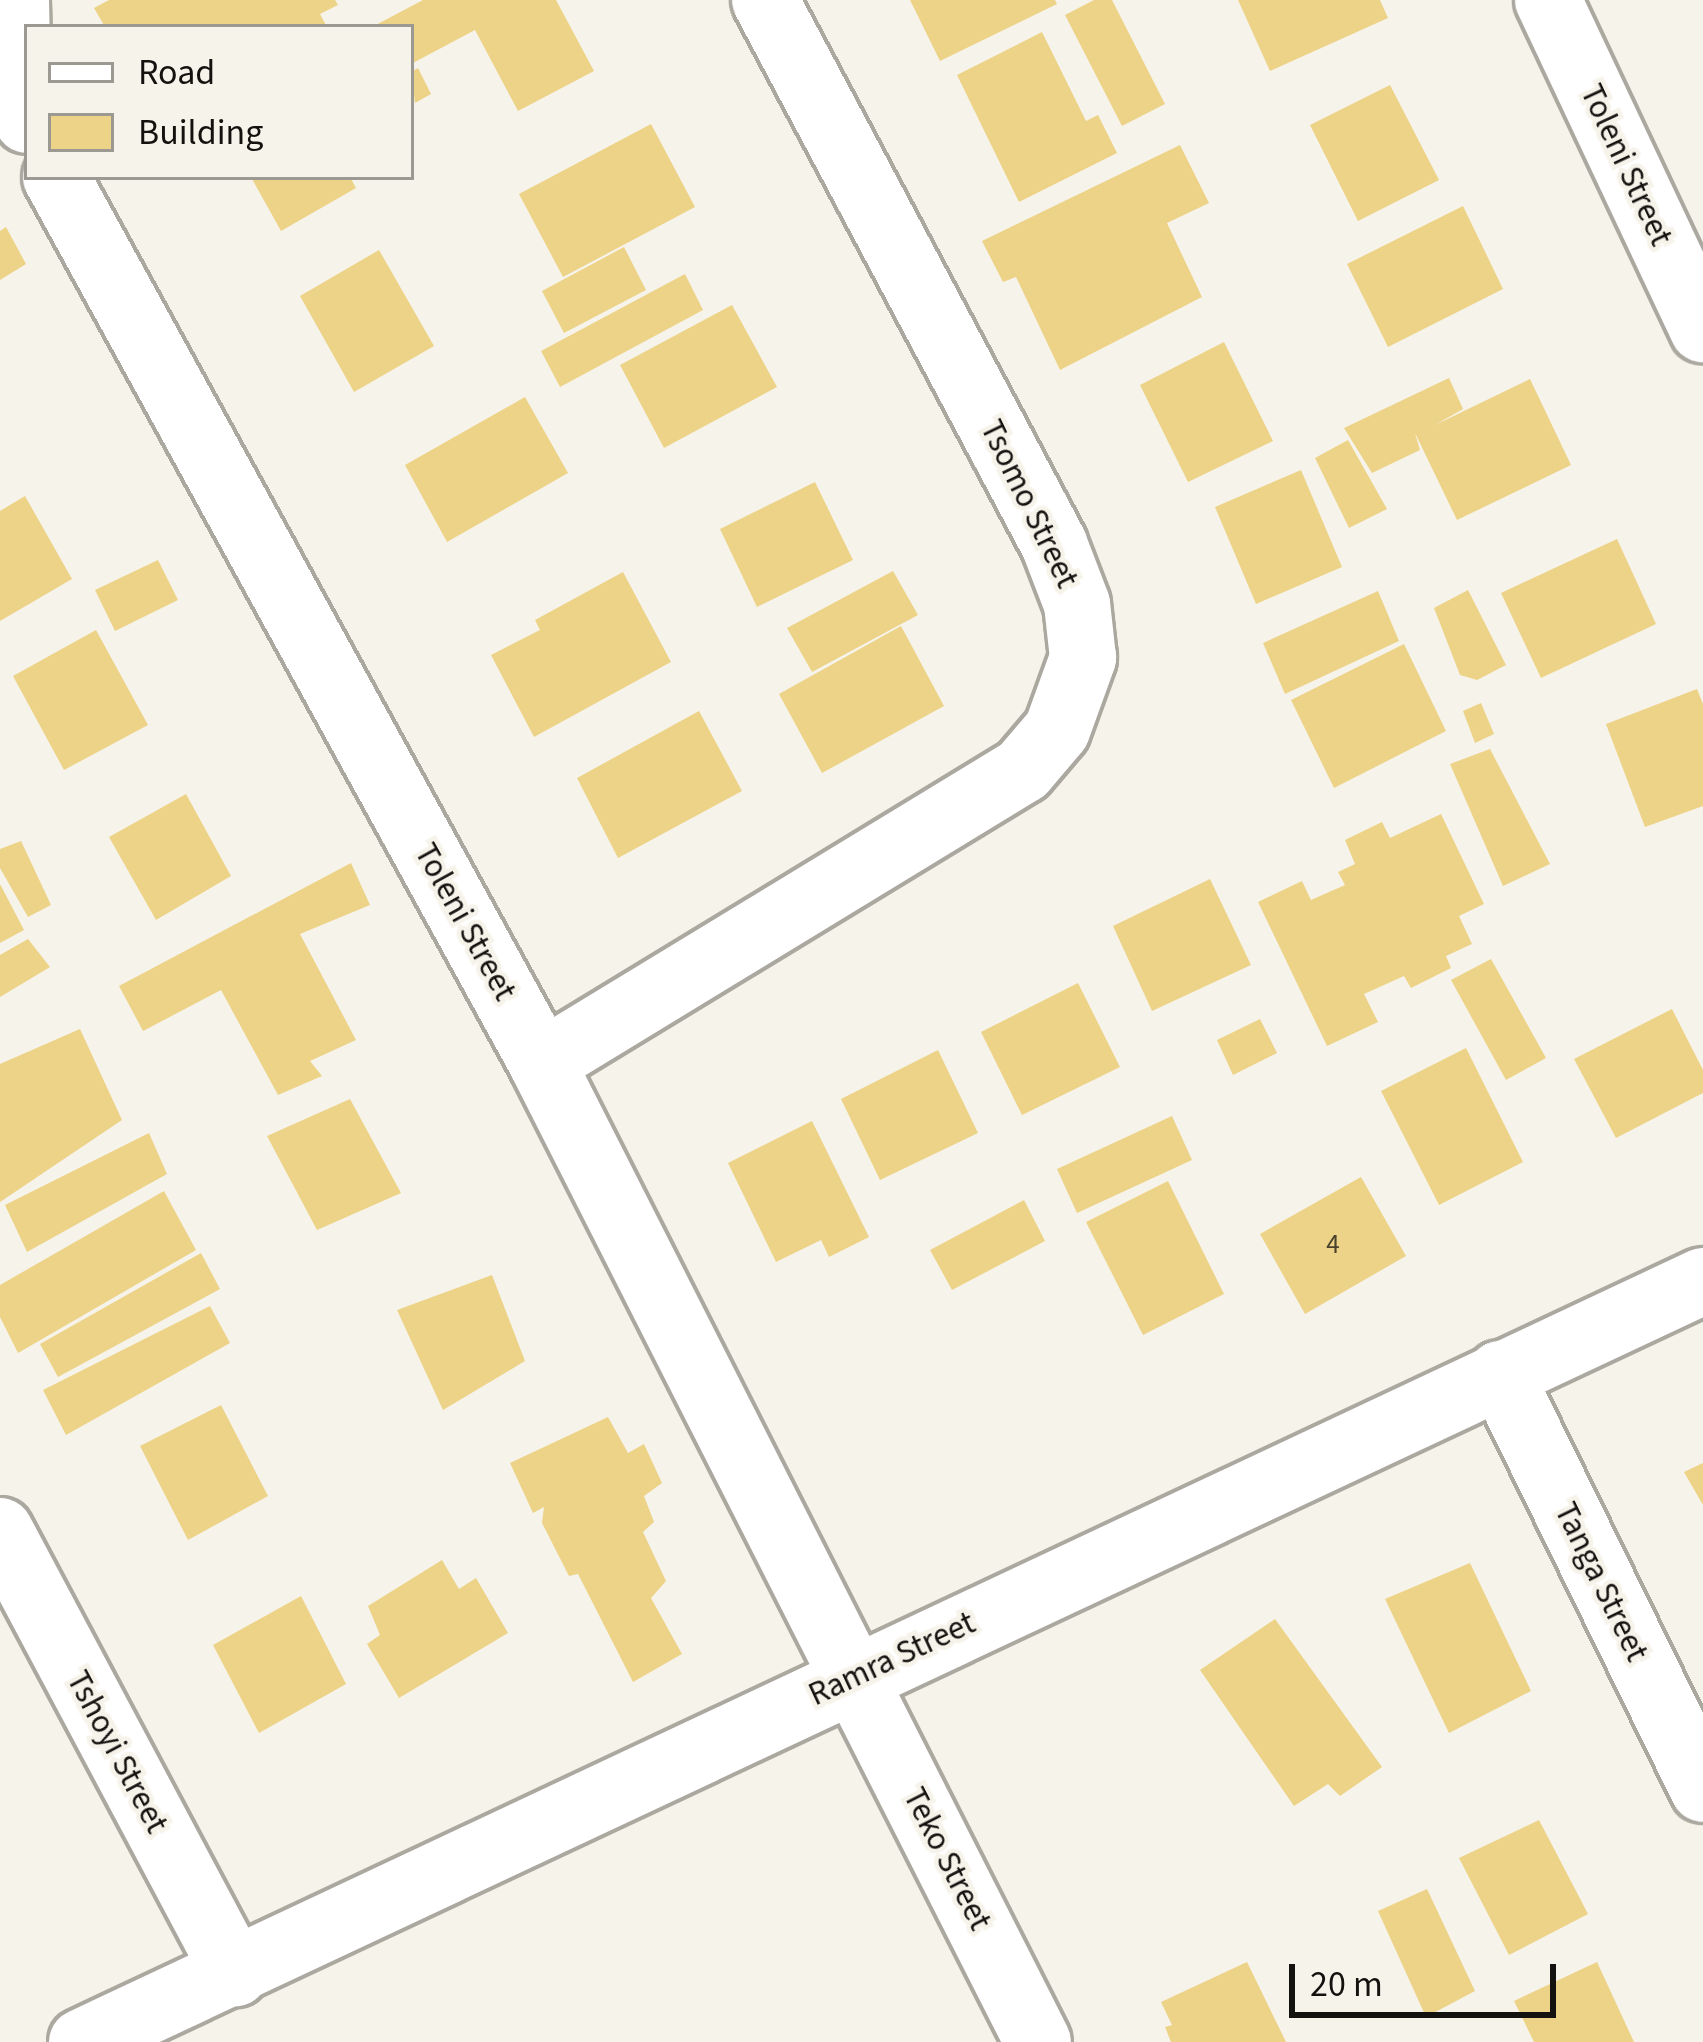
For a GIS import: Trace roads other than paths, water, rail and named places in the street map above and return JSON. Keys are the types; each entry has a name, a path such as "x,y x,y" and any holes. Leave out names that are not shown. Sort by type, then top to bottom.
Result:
{"street":[{"path":"16,0 12,35 18,102 24,114"},
{"name":"Tsomo Street","path":"542,1063 1023,770 1057,730 1083,658 1077,604 1054,544 765,0"},
{"name":"Toleni Street","path":"1549,0 1703,329"},
{"name":"Toleni Street","path":"58,180 542,1063 855,1676"},
{"name":"Ramra Street","path":"82,2042 1703,1281"},
{"name":"Tanga Street","path":"1500,1374 1703,1789"},
{"name":"Tshoyi Street","path":"0,1531 235,1973"},
{"name":"Teko Street","path":"855,1676 1038,2042"}]}
